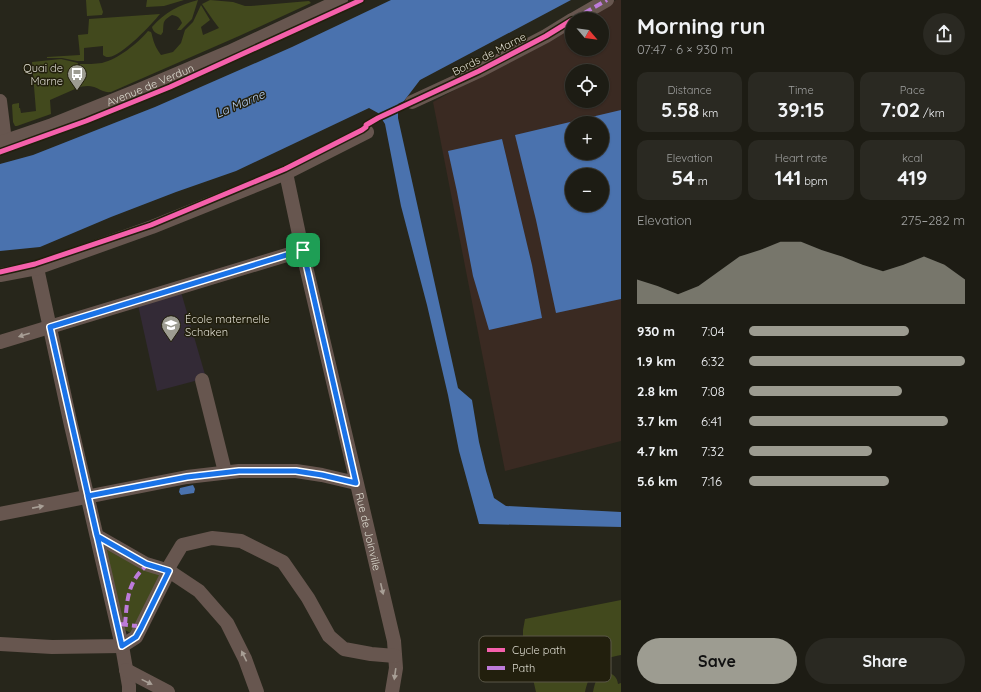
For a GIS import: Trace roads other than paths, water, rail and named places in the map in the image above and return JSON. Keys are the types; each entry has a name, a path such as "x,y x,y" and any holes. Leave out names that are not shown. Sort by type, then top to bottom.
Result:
{"street":[{"name":"Avenue de Verdun","path":"3,142 80,114 229,52 341,0"},
{"name":"Bords de Marne","path":"587,12 607,0"},
{"name":"Bords de Marne","path":"412,102 479,71 565,25"},
{"path":"0,101 3,142"},
{"path":"0,275 37,268 152,226 286,173 366,132"},
{"name":"Rue de Joinville","path":"286,173 356,483 394,641 396,668 392,692"},
{"path":"0,342 303,250"},
{"path":"37,268 122,646 129,692"},
{"path":"202,380 225,472"},
{"path":"0,514 187,477 225,472 296,471 356,483"},
{"path":"97,536 146,564 169,571 199,591 227,623 245,658 257,692"},
{"path":"0,644 52,647 122,646 136,637 169,571 170,565 182,545 212,538 241,541 283,562 308,598 329,636 344,649 371,654 394,656"},
{"path":"126,670 168,692"}],"water":[{"name":"La Marne","path":"391,0 571,0 420,80 404,101 398,104 398,118 458,388 472,400 479,442 494,498 506,506 621,512 621,527 479,524 459,451 448,395 427,305 401,206 385,124 378,113 369,108 236,171 111,217 40,247 0,251 0,164 33,155 155,107 292,47"},
{"path":"621,110 621,299 556,313 536,220 515,135 565,123 565,160 609,160 609,116 596,116"},
{"path":"502,139 532,265 542,318 489,330 473,276 448,151"},
{"path":"193,485 195,489 194,493 181,495 179,492 180,488"}],"place":[{"name":"Quai de Marne","path":"77,91"},
{"name":"École maternelle Schaken","path":"171,342"}]}
